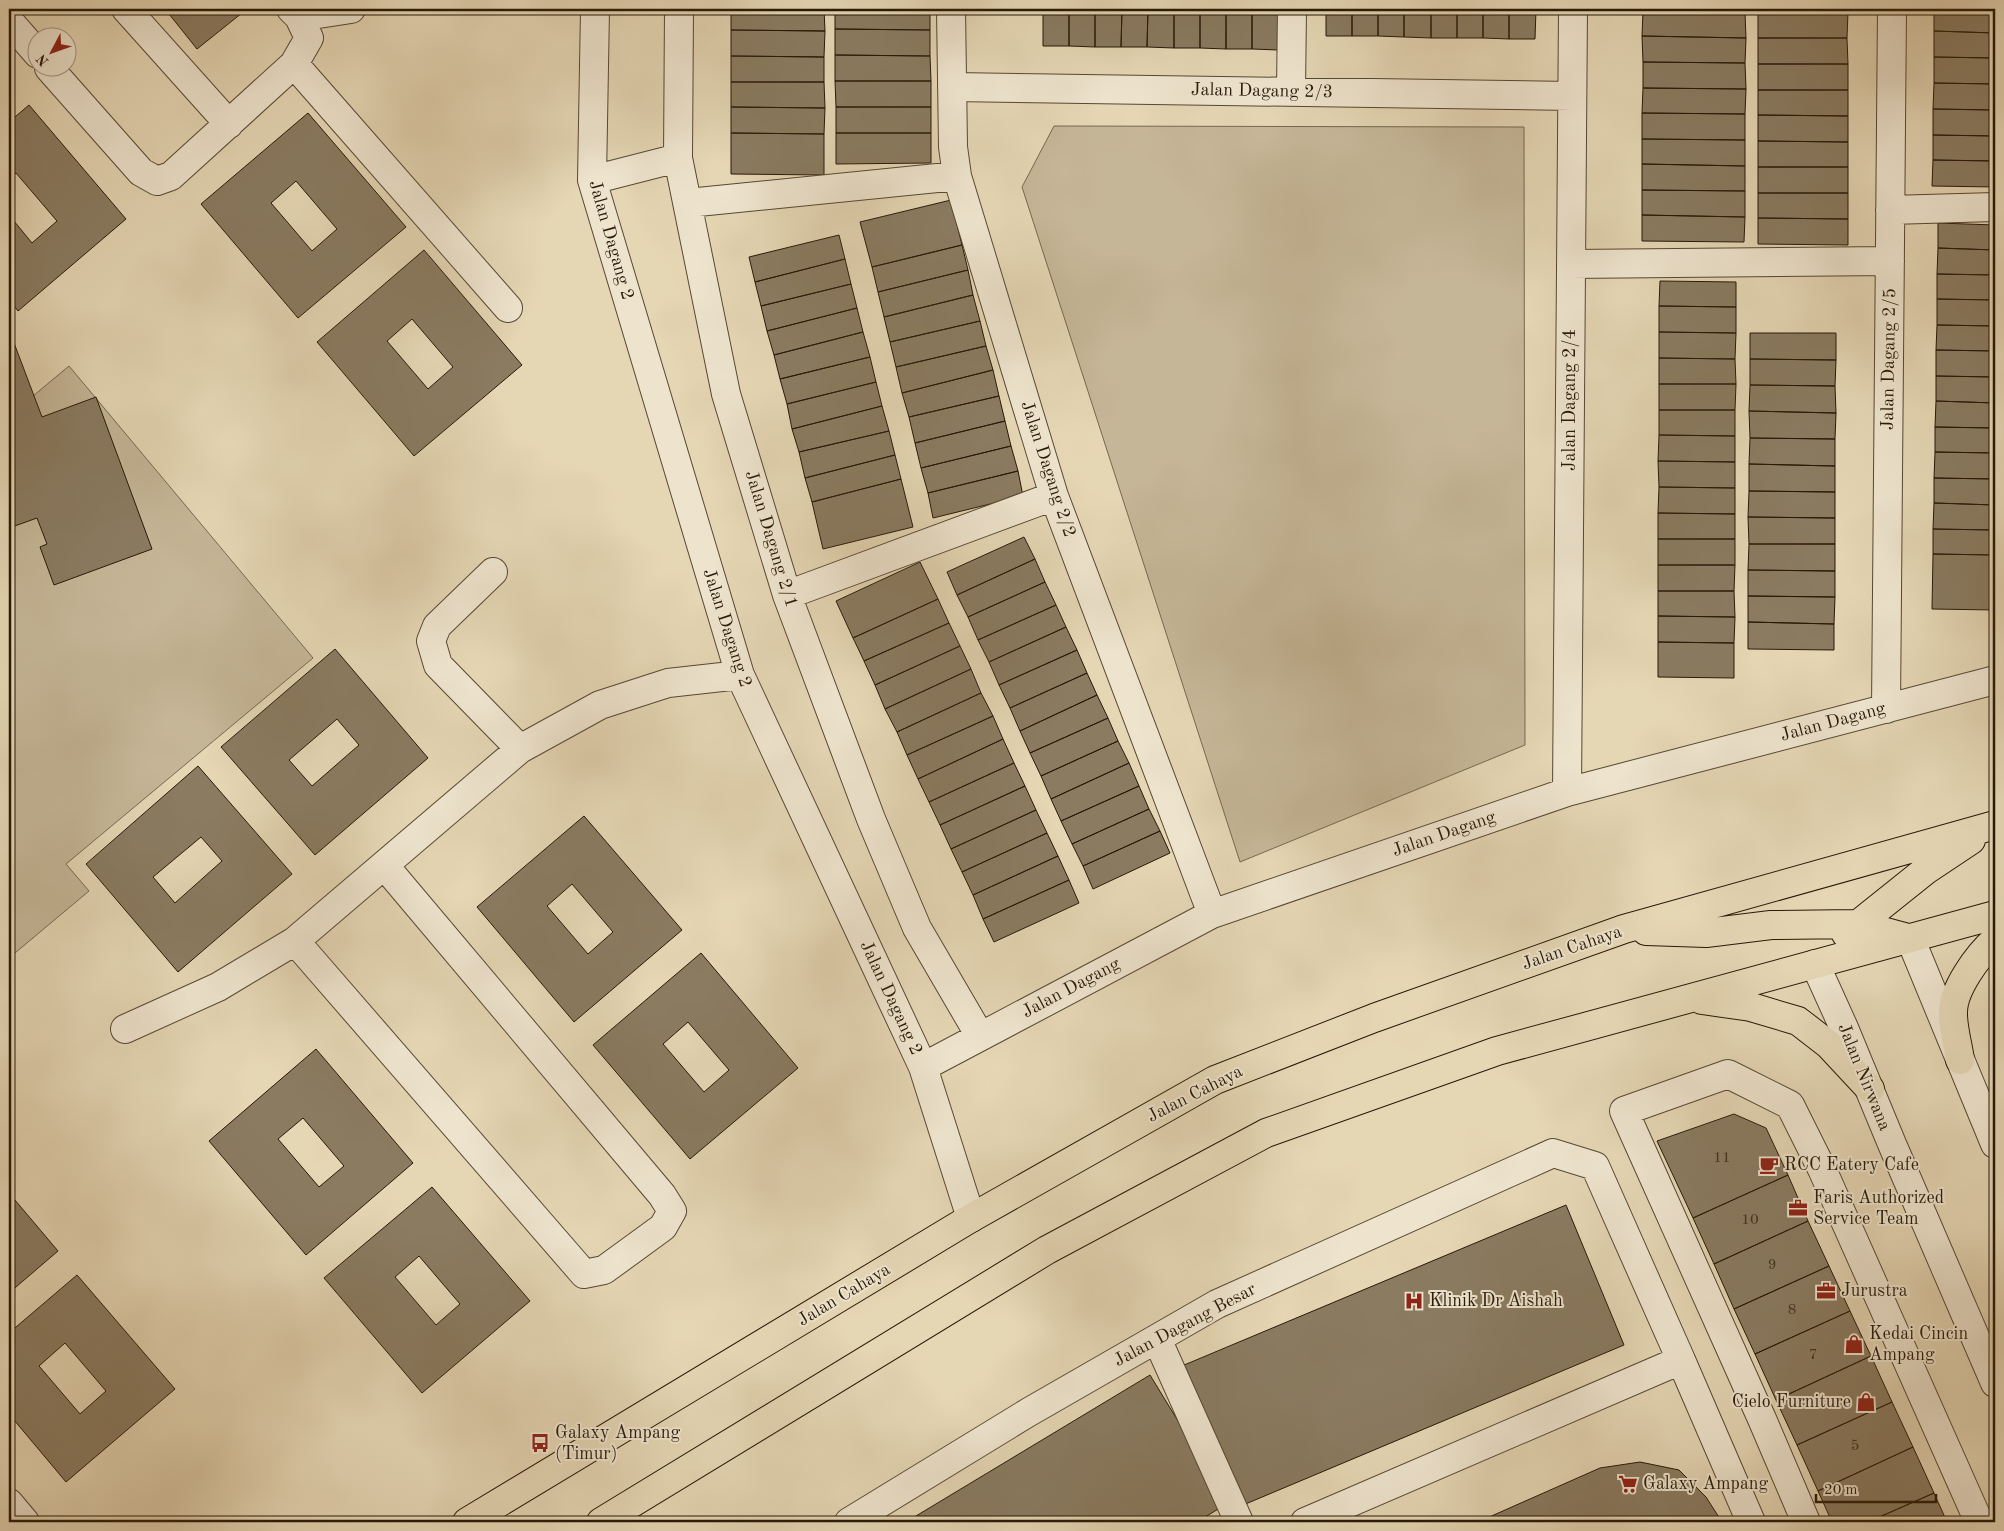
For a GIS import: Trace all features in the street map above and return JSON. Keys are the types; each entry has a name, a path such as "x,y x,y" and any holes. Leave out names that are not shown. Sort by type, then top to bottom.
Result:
{"main road":[{"path":"1816,964 1856,924 1926,870 1994,825"},
{"name":"Jalan Cahaya","path":"467,1522 971,1218 1215,1080 1374,1018 1624,929 1994,825"},
{"path":"601,1522 1047,1250 1266,1133 1497,1051 1995,915"},
{"path":"1624,929 1706,934 1771,925 1856,924 1910,938"},
{"path":"1960,1060 1952,1012 1963,979 1986,948 1995,940"},
{"path":"1690,999 1752,1007 1798,1021 1829,1045 1870,1089"}],"street":[{"path":"126,9 229,124"},
{"path":"58,78 141,172 157,181 171,176 294,64 309,38 295,13 351,9"},
{"name":"Jalan Dagang 2","path":"595,9 592,180 740,675 923,1067 971,1218"},
{"name":"Jalan Dagang 2/1","path":"679,9 678,158 726,394 787,595 871,819 917,928 980,1036"},
{"name":"Jalan Dagang 2/2","path":"951,9 953,148 957,176 1054,496 1212,914"},
{"path":"1291,91 1292,9"},
{"name":"Jalan Dagang 2/4","path":"1567,792 1573,9"},
{"name":"Jalan Dagang 2/5","path":"1886,709 1892,9"},
{"path":"9,21 28,43"},
{"path":"294,64 508,308"},
{"name":"Jalan Dagang 2/3","path":"952,87 1572,96"},
{"path":"592,180 678,158"},
{"path":"688,203 957,176"},
{"path":"1890,210 1995,207"},
{"path":"1571,264 1890,262"},
{"path":"787,595 1054,496"},
{"path":"493,572 437,626 431,642 438,665 520,749"},
{"path":"125,1029 218,987 295,941 520,749 600,705 668,683 740,675"},
{"name":"Jalan Dagang","path":"923,1067 1212,914 1567,792 1995,680"},
{"path":"295,941 584,1274 604,1270 663,1227 672,1211 662,1195 384,865"},
{"path":"1910,938 1995,1144"},
{"name":"Jalan Nirwana","path":"1816,964 1995,1383"},
{"path":"1806,1522 1758,1410 1624,1112 1728,1074 1790,1106 1822,1169 1979,1522"},
{"name":"Jalan Dagang Besar","path":"849,1522 1029,1412 1217,1304 1553,1153 1595,1166 1681,1360"},
{"path":"1157,1339 1239,1522"},
{"path":"1304,1522 1681,1360 1751,1522"},
{"path":"9,1502 25,1522"}],"shaded area":[{"path":"1054,126 1524,127 1525,745 1240,862 1022,187"},
{"path":"69,366 313,658 66,864 89,891 9,958 9,416"}],"building":[{"path":"165,9 247,9 197,49"},
{"path":"731,9 824,9 825,31 731,30"},
{"path":"835,9 930,9 930,30 835,29"},
{"path":"1043,9 1069,9 1069,46 1043,46"},
{"path":"1069,9 1095,9 1095,47 1069,46"},
{"path":"1095,9 1122,9 1121,47 1095,47"},
{"path":"1122,9 1148,9 1147,47 1121,47"},
{"path":"1148,9 1174,9 1174,48 1147,47"},
{"path":"1174,9 1200,9 1200,48 1174,48"},
{"path":"1200,9 1226,9 1226,49 1200,48"},
{"path":"1226,9 1252,9 1252,49 1226,49"},
{"path":"1252,9 1278,9 1278,50 1252,49"},
{"path":"1326,9 1352,9 1352,36 1326,36"},
{"path":"1352,9 1378,9 1378,36 1352,36"},
{"path":"1378,9 1404,9 1404,37 1378,36"},
{"path":"1404,9 1431,9 1431,38 1404,37"},
{"path":"1431,9 1457,9 1457,38 1431,38"},
{"path":"1457,9 1483,9 1483,38 1457,38"},
{"path":"1483,9 1509,9 1509,39 1483,38"},
{"path":"1509,9 1536,9 1535,39 1509,39"},
{"path":"1643,9 1746,9 1745,13 1643,11"},
{"path":"1758,9 1848,9 1848,12 1758,12"},
{"path":"1934,9 1995,9 1995,33 1934,31"},
{"path":"1643,11 1745,13 1746,38 1642,36"},
{"path":"1758,12 1848,12 1847,38 1758,38"},
{"path":"835,29 930,30 930,56 835,55"},
{"path":"731,30 825,31 824,57 731,56"},
{"path":"1934,31 1995,33 1995,58 1934,57"},
{"path":"1642,36 1746,38 1745,63 1643,62"},
{"path":"1758,38 1847,38 1848,64 1758,64"},
{"path":"835,55 930,56 931,81 835,81"},
{"path":"731,56 824,57 824,82 731,82"},
{"path":"1934,57 1995,58 1995,84 1934,83"},
{"path":"1643,62 1745,63 1746,89 1643,88"},
{"path":"1758,64 1848,64 1848,90 1758,90"},
{"path":"835,81 931,81 931,107 836,107"},
{"path":"731,82 824,82 825,108 731,107"},
{"path":"1934,83 1995,84 1995,110 1933,109"},
{"path":"1643,88 1746,89 1745,114 1642,113"},
{"path":"1758,90 1848,90 1848,116 1758,115"},
{"path":"29,105 126,219 18,311 9,299 9,215 32,243 57,221 16,173 9,180 9,122"},
{"path":"731,107 825,108 824,134 731,133"},
{"path":"836,107 931,107 931,133 836,133"},
{"path":"1933,109 1995,110 1995,136 1933,135"},
{"path":"308,113 406,227 298,318 201,204","holes":["296,181 337,229 312,251 271,203"]},
{"path":"1642,113 1745,114 1745,140 1642,139"},
{"path":"1758,115 1848,116 1848,142 1758,141"},
{"path":"731,133 824,134 824,175 731,174"},
{"path":"836,133 931,133 931,163 836,164"},
{"path":"1933,135 1995,136 1995,161 1933,160"},
{"path":"1642,139 1745,140 1745,166 1642,164"},
{"path":"1758,141 1848,142 1848,167 1758,167"},
{"path":"1933,160 1995,161 1995,187 1932,186"},
{"path":"1642,164 1745,166 1745,191 1642,190"},
{"path":"1758,167 1848,167 1848,193 1758,193"},
{"path":"1642,190 1745,191 1745,217 1642,215"},
{"path":"1758,193 1848,193 1848,219 1758,218"},
{"path":"951,200 962,245 872,267 860,222"},
{"path":"1642,215 1745,217 1744,242 1642,241"},
{"path":"1758,218 1848,219 1848,245 1758,244"},
{"path":"1938,223 1995,225 1995,250 1938,248"},
{"path":"839,235 845,259 755,282 749,257"},
{"path":"962,245 968,270 878,292 872,267"},
{"path":"1938,248 1995,250 1995,275 1937,274"},
{"path":"424,250 522,365 414,456 317,342","holes":["412,319 453,367 428,389 387,341"]},
{"path":"845,259 851,284 761,306 755,282"},
{"path":"968,270 973,295 884,317 878,292"},
{"path":"1937,274 1995,275 1995,300 1937,299"},
{"path":"1660,281 1736,282 1736,307 1659,306"},
{"path":"851,284 857,308 767,331 761,306"},
{"path":"973,295 980,321 890,342 884,317"},
{"path":"1937,299 1995,300 1995,326 1937,325"},
{"path":"1659,306 1736,307 1736,333 1659,332"},
{"path":"857,308 863,332 774,355 767,331"},
{"path":"980,321 986,346 896,367 890,342"},
{"path":"1937,325 1995,326 1995,351 1936,350"},
{"path":"863,332 870,357 780,379 774,355"},
{"path":"1659,332 1736,333 1735,359 1659,358"},
{"path":"1750,333 1836,333 1836,360 1750,359"},
{"path":"11,335 42,417 96,397 152,549 54,585 40,547 47,544 37,518 9,528 9,336"},
{"path":"986,346 993,370 902,393 896,367"},
{"path":"1936,350 1995,351 1995,377 1936,376"},
{"path":"870,357 876,382 787,404 780,379"},
{"path":"1659,358 1735,359 1736,384 1659,384"},
{"path":"1750,359 1836,360 1835,386 1750,385"},
{"path":"993,370 999,396 909,417 902,393"},
{"path":"1936,376 1995,377 1995,403 1936,401"},
{"path":"876,382 882,406 792,429 787,404"},
{"path":"1659,384 1736,384 1735,410 1659,410"},
{"path":"1750,385 1835,386 1836,413 1749,411"},
{"path":"999,396 1005,421 915,443 909,417"},
{"path":"1936,401 1995,403 1995,428 1935,427"},
{"path":"882,406 889,431 799,452 792,429"},
{"path":"1659,410 1735,410 1735,436 1659,435"},
{"path":"1749,411 1836,413 1835,439 1750,438"},
{"path":"1005,421 1011,446 921,468 915,443"},
{"path":"1935,427 1995,428 1995,453 1935,452"},
{"path":"889,431 895,455 805,478 799,452"},
{"path":"1659,435 1735,436 1735,462 1658,461"},
{"path":"1750,438 1835,439 1835,466 1749,464"},
{"path":"1011,446 1018,471 928,493 921,468"},
{"path":"1935,452 1995,453 1995,479 1934,478"},
{"path":"895,455 901,479 812,502 805,478"},
{"path":"1658,461 1735,462 1735,488 1659,487"},
{"path":"1749,464 1835,466 1835,492 1749,491"},
{"path":"1018,471 1023,496 933,518 928,493"},
{"path":"1934,478 1995,479 1995,505 1934,503"},
{"path":"901,479 913,527 823,549 812,502"},
{"path":"1659,487 1735,488 1735,514 1658,513"},
{"path":"1749,491 1835,492 1835,518 1748,517"},
{"path":"1934,503 1995,505 1995,530 1933,529"},
{"path":"1658,513 1735,514 1735,539 1658,539"},
{"path":"1748,517 1835,518 1835,544 1749,544"},
{"path":"1933,529 1995,530 1995,555 1933,554"},
{"path":"1024,537 1035,559 957,595 947,572"},
{"path":"1658,539 1735,539 1735,565 1658,565"},
{"path":"1749,544 1835,544 1835,571 1748,570"},
{"path":"1933,554 1995,555 1995,610 1932,609"},
{"path":"1035,559 1045,582 968,617 957,595"},
{"path":"920,562 938,599 853,638 836,601"},
{"path":"1658,565 1735,565 1734,591 1658,591"},
{"path":"1748,570 1835,571 1835,597 1748,596"},
{"path":"1045,582 1056,605 978,640 968,617"},
{"path":"1658,591 1734,591 1735,617 1658,616"},
{"path":"1748,596 1835,597 1834,624 1748,622"},
{"path":"938,599 949,623 864,661 853,638"},
{"path":"1056,605 1066,627 989,662 978,640"},
{"path":"1658,616 1735,617 1734,643 1658,642"},
{"path":"1748,622 1834,624 1834,650 1748,649"},
{"path":"949,623 960,646 875,685 864,661"},
{"path":"1066,627 1077,650 999,685 989,662"},
{"path":"1658,642 1734,643 1734,678 1658,677"},
{"path":"960,646 971,669 885,709 875,685"},
{"path":"335,649 428,758 315,855 221,747","holes":["337,719 359,745 312,786 289,760"]},
{"path":"1077,650 1087,673 1010,708 999,685"},
{"path":"971,669 981,693 897,732 885,709"},
{"path":"1087,673 1097,695 1020,731 1010,708"},
{"path":"981,693 993,716 907,755 897,732"},
{"path":"1097,695 1108,718 1030,753 1020,731"},
{"path":"993,716 1003,739 918,779 907,755"},
{"path":"1108,718 1118,741 1041,776 1030,753"},
{"path":"1003,739 1014,763 929,802 918,779"},
{"path":"1118,741 1129,763 1051,799 1041,776"},
{"path":"1014,763 1025,786 940,825 929,802"},
{"path":"1129,763 1139,786 1061,821 1051,799"},
{"path":"198,766 292,874 178,972 86,864","holes":["201,837 222,861 175,903 153,877"]},
{"path":"1025,786 1036,810 951,849 940,825"},
{"path":"1139,786 1149,809 1072,844 1061,821"},
{"path":"1149,809 1160,831 1083,866 1072,844"},
{"path":"1036,810 1047,833 962,872 951,849"},
{"path":"584,816 682,930 574,1022 477,907","holes":["572,884 613,932 588,954 547,906"]},
{"path":"1160,831 1170,853 1093,889 1083,866"},
{"path":"1047,833 1058,856 973,895 962,872"},
{"path":"1058,856 1069,880 983,919 973,895"},
{"path":"1069,880 1079,903 994,942 983,919"},
{"path":"701,953 798,1068 690,1159 593,1045","holes":["688,1022 729,1070 704,1092 663,1044"]},
{"path":"316,1049 413,1163 306,1255 209,1141","holes":["303,1118 344,1166 319,1187 278,1139"]},
{"path":"1734,1114 1766,1128 1788,1175 1693,1218 1657,1141"},
{"path":"1788,1175 1808,1221 1714,1264 1693,1218"},
{"path":"432,1187 530,1301 422,1393 324,1278","holes":["419,1256 460,1304 436,1325 395,1277"]},
{"path":"9,1193 58,1251 9,1293"},
{"path":"1566,1205 1624,1345 1236,1508 1177,1368"},
{"path":"1808,1221 1829,1266 1734,1309 1714,1264"},
{"path":"1829,1266 1850,1311 1755,1354 1734,1309"},
{"path":"77,1275 175,1389 66,1482 9,1414 9,1333","holes":["65,1343 106,1391 80,1414 39,1366"]},
{"path":"1850,1311 1871,1356 1776,1400 1755,1354"},
{"path":"1871,1356 1892,1402 1797,1445 1776,1400"},
{"path":"1150,1375 1228,1503 1197,1522 906,1522"},
{"path":"1892,1402 1913,1447 1818,1491 1797,1445"},
{"path":"1913,1447 1934,1493 1868,1522 1832,1522 1818,1491"},
{"name":"Galaxy Ampang","path":"1640,1462 1679,1470 1706,1497 1722,1522 1478,1522 1600,1468"},
{"path":"1934,1493 1947,1522 1868,1522"}],"place":[{"name":"RCC Eatery Cafe","path":"1769,1165"},
{"name":"Faris Authorized Service Team","path":"1798,1208"},
{"name":"Jurustra","path":"1826,1291"},
{"name":"Klinik Dr Aishah","path":"1414,1301"},
{"name":"Kedai Cincin Ampang","path":"1854,1344"},
{"name":"Cielo Furniture","path":"1866,1402"},
{"name":"Galaxy Ampang (Timur)","path":"540,1443"},
{"name":"Galaxy Ampang","path":"1628,1484"}]}
